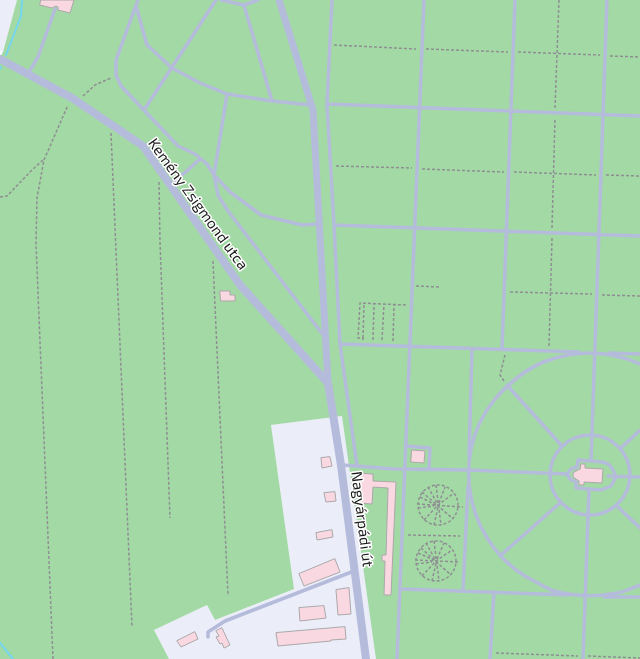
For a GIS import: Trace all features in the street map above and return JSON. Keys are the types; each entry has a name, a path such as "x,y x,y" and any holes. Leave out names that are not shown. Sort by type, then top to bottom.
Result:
{"street":[{"path":"280,0 313,110 328,383"},
{"name":"Kemény Zsigmond utca","path":"0,59 74,100 143,146 240,285 328,383"},
{"name":"Nagyárpádi út","path":"328,383 341,465 366,659"}],"lane":[{"path":"138,0 116,60 116,75 121,86 178,146 200,158 207,164 214,175 230,192 261,215 302,225 320,224"},
{"path":"144,110 216,0"},
{"path":"221,0 244,5 258,0"},
{"path":"332,0 327,104 340,344 357,466"},
{"path":"397,659 424,0"},
{"path":"502,349 515,0"},
{"path":"591,461 607,0"},
{"path":"244,5 272,101"},
{"path":"136,6 141,29 147,45 172,68 200,83 227,94 312,105"},
{"path":"28,74 38,56 55,9"},
{"path":"227,94 214,175 218,195 228,211 326,338"},
{"path":"327,104 640,116"},
{"path":"170,186 200,158"},
{"path":"334,225 640,236"},
{"path":"340,344 640,354"},
{"path":"463,590 472,349"},
{"path":"640,364 626,357 594,352 562,355 533,366 507,385 486,410 473,438 468,470 471,501 482,530 500,556 524,577 554,590 585,596 618,593 640,585"},
{"path":"507,385 562,446"},
{"path":"621,448 640,430"},
{"path":"592,434 608,438 621,448 628,460 630,477 628,492 617,506 603,514 587,515 573,511 561,502 552,489 550,473 553,458 562,446 576,437 592,434"},
{"path":"406,446 430,448 430,469"},
{"path":"578,460 607,462 613,468 616,477 611,486 601,490 576,488 576,482 570,479 567,474 571,469 576,467 578,460"},
{"path":"341,465 395,469 406,468 567,474"},
{"path":"608,476 640,477"},
{"path":"583,658 589,489"},
{"path":"500,556 561,502"},
{"path":"617,506 640,528"},
{"path":"208,637 208,632 225,621 354,570"},
{"path":"401,589 640,597"},
{"path":"490,659 494,592"}],"path":[{"path":"549,351 559,0"},
{"path":"330,45 640,57"},
{"path":"53,659 36,244 37,198 44,160 74,100 95,85 116,75"},
{"path":"111,124 132,627"},
{"path":"0,197 7,196 44,160"},
{"path":"331,166 640,176"},
{"path":"161,172 159,180 160,242 170,518"},
{"path":"216,250 213,262 228,596"},
{"path":"412,286 439,287"},
{"path":"504,291 640,296"},
{"path":"363,338 358,338 360,303 412,305"},
{"path":"363,345 364,303"},
{"path":"372,345 374,304"},
{"path":"382,345 384,304"},
{"path":"392,346 394,305"},
{"path":"507,349 500,375 507,385"},
{"path":"436,485 441,525"},
{"path":"436,485 445,487 454,494 458,506 457,511 453,519 449,522 441,525 434,525 424,520 418,509 417,504 419,497 428,487 436,485"},
{"path":"428,487 438,505"},
{"path":"434,525 438,505 445,487"},
{"path":"422,492 453,519"},
{"path":"424,520 438,505 454,494"},
{"path":"419,497 438,505"},
{"path":"417,504 467,507"},
{"path":"418,509 438,505"},
{"path":"403,534 466,537"},
{"path":"434,541 439,581"},
{"path":"434,541 444,542 452,549 456,562 451,575 439,581 432,581 422,576 415,560 417,553 426,543 434,541"},
{"path":"432,581 436,561 444,542"},
{"path":"426,543 436,561"},
{"path":"420,548 451,575"},
{"path":"422,576 436,561 452,549"},
{"path":"417,553 436,561"},
{"path":"415,560 465,562"},
{"path":"416,564 436,561"},
{"path":"491,653 583,658 640,658"}],"shaded area":[{"path":"0,0 17,0 3,52 0,50"},
{"path":"342,416 396,659 169,659 154,630 207,605 215,620 294,589 271,425"}],"green space":[{"path":"17,0 640,0 640,659 376,659 342,416 271,425 294,589 215,620 207,605 154,630 169,659 0,659 0,57 3,52"}],"building":[{"path":"41,0 74,0 70,13 58,10 58,7 56,6 52,8 40,5"},
{"path":"220,291 230,291 230,295 235,295 235,301 221,301"},
{"path":"412,450 425,451 424,463 411,462"},
{"path":"330,457 332,466 322,468 321,458"},
{"path":"581,464 585,464 585,468 603,469 602,483 584,482 584,485 579,485 579,481 573,477 573,474 580,469"},
{"path":"356,473 373,474 373,481 396,482 391,595 384,595 385,561 382,561 382,555 386,555 388,488 373,487 372,504 357,503 358,484 355,484"},
{"path":"335,492 336,501 326,502 324,493"},
{"path":"332,530 333,537 317,540 316,533"},
{"path":"335,559 340,572 304,586 299,574"},
{"path":"349,588 351,614 338,615 336,590"},
{"path":"324,606 326,618 300,621 299,608"},
{"path":"345,627 346,639 278,646 276,633"},
{"path":"222,628 230,645 224,648 222,643 220,644 216,637 219,636 216,631"},
{"path":"195,632 198,639 181,647 177,641"}],"waterway":[{"path":"6,55 21,16 22,0"},
{"path":"0,643 13,659"}]}
